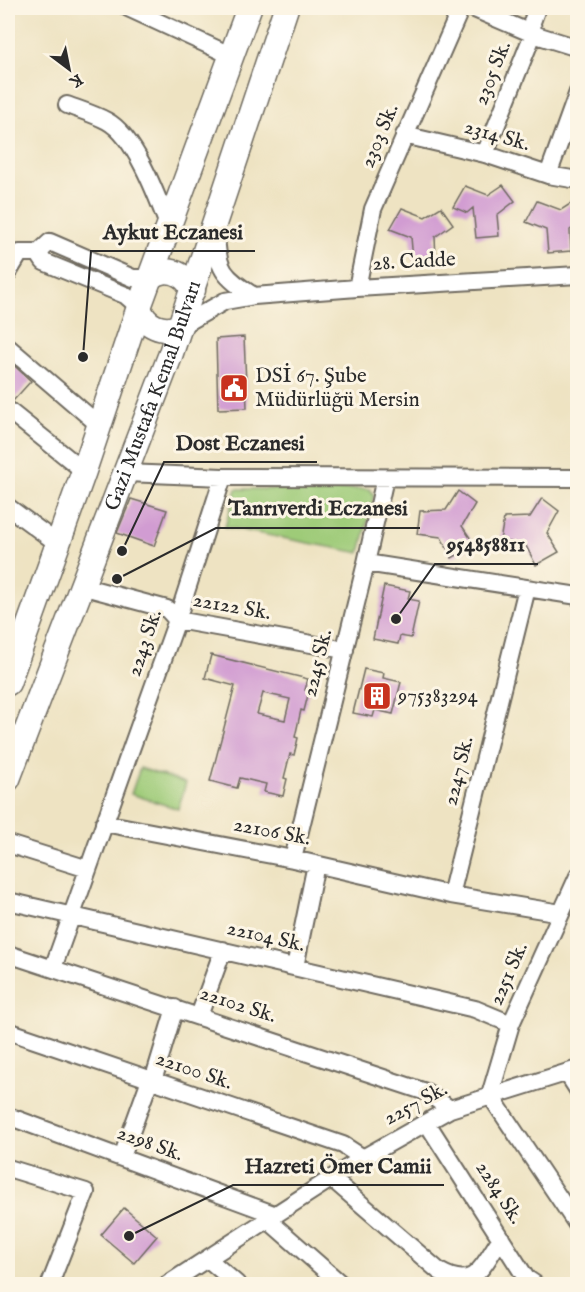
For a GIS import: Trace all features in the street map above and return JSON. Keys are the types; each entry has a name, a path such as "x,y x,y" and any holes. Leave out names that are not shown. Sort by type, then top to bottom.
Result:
{"highway":[{"name":"Gazi Mustafa Kemal Bulvarı","path":"8,683 12,656 84,471 138,307 249,8"},
{"name":"Gazi Mustafa Kemal Bulvarı","path":"8,779 181,326 286,8"},
{"path":"149,278 160,272 175,273 188,280 193,290"},
{"path":"138,307 144,319 157,328 173,329 181,326"}],"street":[{"path":"128,8 147,12 232,56"},
{"name":"2303 Sk.","path":"357,288 373,209 460,8"},
{"path":"472,8 533,34 578,48"},
{"name":"2305 Sk.","path":"485,154 533,34 532,22 537,8"},
{"path":"549,175 578,92"},
{"path":"67,105 108,122 122,135 153,187 168,225"},
{"name":"2314 Sk.","path":"404,135 485,154 549,175 578,180"},
{"path":"216,221 217,257 229,280 254,296"},
{"path":"8,273 20,252 38,253 50,242 134,278 149,278"},
{"path":"38,253 44,262 125,296 138,307"},
{"name":"28. Cadde","path":"181,326 225,301 254,296 578,275"},
{"name":"28. Cadde","path":"193,290 225,301"},
{"path":"8,347 99,425"},
{"path":"8,410 84,471"},
{"path":"126,473 223,477 578,478"},
{"name":"2243 Sk.","path":"104,823 177,620 223,477"},
{"name":"2245 Sk.","path":"293,859 385,478"},
{"path":"8,507 57,543"},
{"path":"366,563 578,596"},
{"name":"22122 Sk.","path":"81,586 167,609 177,620 345,650"},
{"name":"2247 Sk.","path":"451,895 527,588"},
{"path":"53,968 104,823"},
{"name":"22106 Sk.","path":"104,823 293,859 451,895 561,913"},
{"path":"8,844 88,869"},
{"path":"295,967 316,864"},
{"name":"2251 Sk.","path":"490,1095 511,1024 578,876"},
{"name":"22104 Sk.","path":"8,901 475,1009 511,1024"},
{"path":"199,1016 224,950"},
{"name":"22102 Sk.","path":"8,954 426,1092 450,1109"},
{"path":"122,1157 148,1085 153,1081 175,1008"},
{"name":"22100 Sk.","path":"8,1031 343,1145 363,1158"},
{"path":"572,1071 578,1090"},
{"name":"2257 Sk.","path":"168,1284 363,1158 450,1109 572,1071"},
{"path":"490,1095 578,1226"},
{"name":"2298 Sk.","path":"8,1116 122,1157 272,1217"},
{"name":"2284 Sk.","path":"427,1123 528,1282"},
{"path":"8,1168 86,1192 50,1284"},
{"path":"331,1178 435,1278 463,1280 475,1275 501,1238"},
{"path":"272,1217 340,1284"},
{"path":"208,1259 237,1284"}],"green space":[{"path":"236,489 370,489 374,495 360,553 225,527"},
{"path":"140,768 186,783 178,809 131,794"}],"building":[{"path":"503,185 515,201 497,215 499,236 476,238 473,208 467,213 453,207 465,186 488,195"},
{"path":"578,199 578,224 570,230 571,251 548,253 546,230 526,222 537,201 561,210"},
{"path":"441,207 453,224 435,237 436,258 413,261 411,237 390,229 402,208 425,217"},
{"path":"244,337 247,408 218,409 216,339"},
{"path":"8,360 31,381 13,401 8,400"},
{"path":"458,491 475,504 462,526 475,545 452,558 441,537 417,534 420,511 446,510"},
{"path":"542,498 559,511 547,533 559,552 536,565 525,544 500,541 504,518 530,517"},
{"path":"131,499 167,510 154,546 117,533"},
{"path":"384,586 410,591 408,599 419,601 411,638 400,636 398,644 373,639"},
{"path":"211,655 308,679 305,690 309,691 304,711 301,710 294,755 290,754 284,778 287,779 283,796 264,792 266,784 240,778 237,788 210,781 235,686 205,678","holes":["263,693 290,699 285,720 257,714"]},
{"name":"975383294","path":"364,669 384,673 383,678 401,682 393,714 375,710 373,717 353,713"},
{"path":"124,1208 157,1236 134,1263 101,1235"}],"place":[{"name":"Aykut Eczanesi","path":"83,357"},
{"name":"DSİ 67. Şube Müdürlüğü Mersin","path":"234,388"},
{"name":"Dost Eczanesi","path":"122,551"},
{"name":"Tanrıverdi Eczanesi","path":"117,579"},
{"name":"954858811","path":"396,619"},
{"name":"975383294","path":"377,696"},
{"name":"Hazreti Ömer Camii","path":"129,1236"}]}
